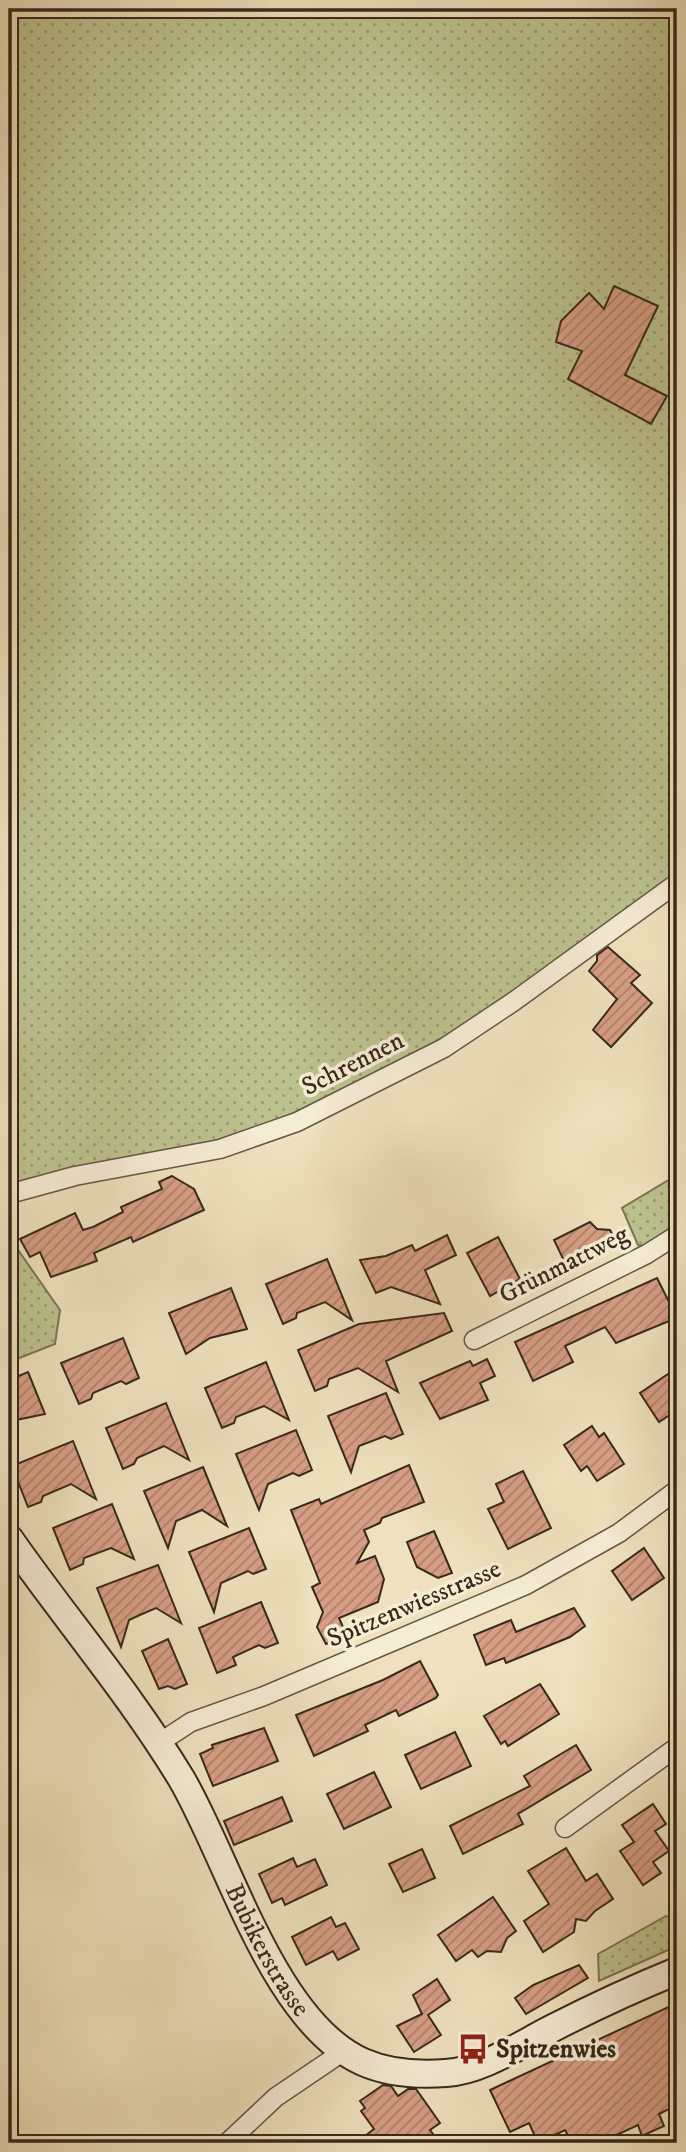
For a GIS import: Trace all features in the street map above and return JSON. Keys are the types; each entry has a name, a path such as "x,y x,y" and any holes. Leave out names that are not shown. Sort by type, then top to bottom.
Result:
{"street":[{"name":"Schrennen","path":"9,1194 75,1175 220,1149 297,1122 462,1037 677,883"},
{"name":"Grünmattweg","path":"474,1340 647,1254 677,1235"},
{"name":"Spitzenwiesstrasse","path":"159,1743 191,1722 264,1696 526,1585 619,1532 677,1490"},
{"name":"Bubikerstrasse","path":"9,1538 159,1743 203,1819 274,1969 295,2000 344,2051 369,2064 403,2072 457,2072 509,2050 617,1996 677,1971"},
{"path":"565,1828 677,1747"},
{"path":"227,2143 276,2097 344,2051"}],"green space":[{"path":"9,9 677,9 677,878 442,1044 263,1130 9,1187"},
{"path":"677,1175 677,1223 645,1246 638,1245 622,1208"},
{"path":"9,1237 60,1310 55,1344 9,1362"},
{"path":"666,1916 677,1919 677,1946 599,1981 598,1954"}],"building":[{"path":"614,286 658,306 625,375 667,396 651,424 568,379 582,351 556,342 561,321 589,293 604,309"},
{"path":"608,947 640,975 631,983 652,1003 611,1047 593,1030 617,999 589,971 597,961 597,955"},
{"path":"172,1176 194,1189 204,1210 133,1242 131,1237 94,1253 97,1261 51,1277 40,1252 30,1257 20,1239 75,1213 83,1230 93,1227 123,1212 121,1207 162,1189 159,1182"},
{"path":"590,1222 597,1229 610,1230 616,1242 603,1248 605,1251 568,1269 554,1240"},
{"path":"447,1235 456,1255 425,1270 440,1304 391,1287 376,1293 360,1260 386,1256 412,1245 415,1251"},
{"path":"498,1237 520,1279 490,1296 467,1253"},
{"path":"327,1259 352,1320 325,1302 297,1313 296,1318 283,1324 266,1284"},
{"path":"657,1278 674,1312 671,1314 674,1319 616,1343 605,1327 565,1346 573,1362 533,1381 515,1342"},
{"path":"231,1288 247,1329 210,1338 186,1354 169,1313"},
{"path":"444,1313 452,1331 386,1361 398,1392 358,1368 329,1379 327,1386 315,1391 298,1350 359,1324"},
{"path":"123,1338 139,1378 126,1384 121,1381 93,1393 91,1399 79,1404 61,1363"},
{"path":"487,1359 495,1376 480,1383 488,1400 440,1419 420,1383 470,1361 473,1366"},
{"path":"266,1362 289,1420 264,1406 236,1417 234,1423 222,1428 205,1388"},
{"path":"677,1368 677,1410 659,1422 640,1393"},
{"path":"28,1372 45,1414 16,1420 9,1403 9,1380"},
{"path":"386,1393 403,1434 391,1439 385,1436 359,1446 351,1472 328,1416"},
{"path":"166,1403 189,1460 164,1446 137,1458 134,1464 123,1469 106,1428"},
{"path":"592,1426 599,1437 604,1433 624,1464 597,1481 587,1466 581,1471 564,1445"},
{"path":"296,1430 312,1470 299,1476 293,1473 268,1484 259,1510 236,1454"},
{"path":"73,1441 96,1499 71,1484 43,1496 41,1502 28,1507 12,1466"},
{"path":"409,1465 424,1502 382,1518 380,1523 364,1530 369,1542 357,1563 375,1556 384,1579 378,1602 339,1618 347,1636 326,1644 317,1627 323,1612 312,1587 320,1583 291,1510 319,1499 321,1504"},
{"path":"203,1467 227,1526 202,1510 176,1521 168,1548 144,1491"},
{"path":"523,1471 551,1528 508,1549 488,1509 504,1502 496,1484"},
{"path":"112,1504 134,1559 111,1548 84,1558 83,1564 70,1570 53,1528"},
{"path":"249,1528 266,1569 253,1574 248,1571 221,1583 214,1612 189,1552"},
{"path":"434,1531 452,1573 438,1578 417,1567 407,1542"},
{"path":"644,1548 664,1578 632,1600 612,1571"},
{"path":"158,1565 181,1623 156,1608 129,1620 121,1647 97,1588"},
{"path":"261,1602 278,1643 265,1648 259,1645 233,1657 236,1665 217,1673 199,1628"},
{"path":"574,1608 585,1626 570,1637 506,1663 504,1658 486,1665 474,1635 511,1620 516,1632"},
{"path":"168,1639 187,1684 175,1689 168,1686 159,1689 142,1651"},
{"path":"420,1661 438,1695 436,1698 399,1716 396,1710 365,1725 368,1731 314,1756 296,1715 383,1680"},
{"path":"540,1684 559,1714 508,1746 505,1741 501,1744 484,1716"},
{"path":"264,1728 278,1761 213,1786 200,1754 213,1748 212,1745"},
{"path":"455,1732 471,1766 421,1789 405,1755"},
{"path":"576,1745 591,1770 518,1814 523,1824 463,1854 450,1826 530,1786 524,1776"},
{"path":"374,1772 391,1807 344,1829 327,1794"},
{"path":"282,1797 292,1821 234,1845 224,1821"},
{"path":"653,1804 666,1824 655,1831 669,1851 653,1862 661,1873 643,1885 620,1851 634,1842 622,1825"},
{"path":"566,1848 586,1881 597,1874 613,1899 586,1921 576,1919 574,1932 543,1952 524,1921 549,1904 528,1871"},
{"path":"422,1849 435,1878 403,1892 389,1864"},
{"path":"293,1858 297,1867 315,1859 327,1885 285,1905 282,1898 272,1903 259,1874"},
{"path":"493,1897 516,1931 507,1938 501,1952 487,1951 478,1957 472,1950 456,1961 438,1935"},
{"path":"331,1917 336,1927 345,1923 359,1949 338,1960 333,1951 306,1965 292,1937"},
{"path":"579,1965 588,1978 526,2014 515,1998 533,1985"},
{"path":"437,1979 450,2000 428,2015 441,2035 414,2052 397,2026 422,2014 413,1995"},
{"path":"677,2003 677,2105 659,2114 664,2126 642,2136 638,2125 599,2143 572,2143 565,2130 538,2143 529,2123 510,2132 490,2090"},
{"path":"383,2085 391,2086 398,2096 408,2089 416,2089 440,2123 430,2130 433,2134 420,2143 356,2143 374,2129 361,2111 365,2108 360,2101"}],"place":[{"name":"Spitzenwies","path":"473,2049"}]}
